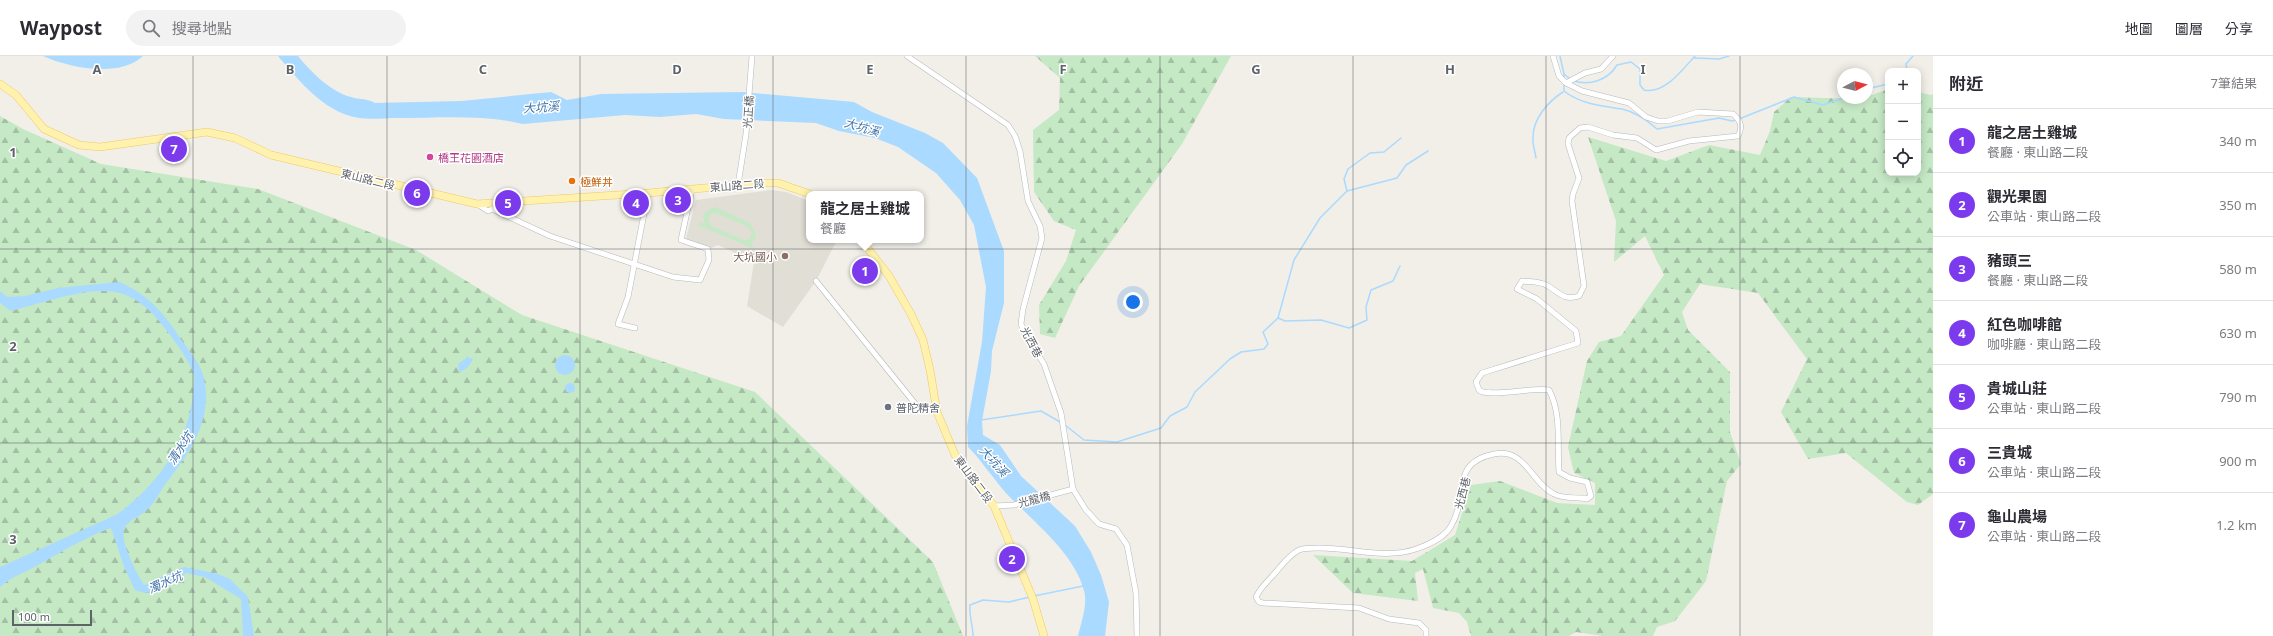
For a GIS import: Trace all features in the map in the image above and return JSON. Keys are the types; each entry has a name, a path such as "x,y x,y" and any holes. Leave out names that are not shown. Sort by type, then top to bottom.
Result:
{"main road":[{"name":"東山路二段","path":"0,84 16,94 44,129 79,145 100,147 207,132 235,138 271,155 477,204 778,183 806,193"},
{"name":"東山路二段","path":"863,243 889,276 911,314 920,334 930,370 937,412 955,455 994,506 1033,599 1044,636"}],"street":[{"name":"光正橋","path":"738,185 746,134 752,56"},
{"name":"光西巷","path":"907,56 1008,126 1015,136 1020,151 1028,201 1040,226 1042,238 1023,309 1022,324 1025,334 1044,364 1061,413 1073,489 1086,510 1099,524 1116,529 1127,545 1136,593 1137,636"},
{"path":"1553,56 1559,76 1566,83 1585,73 1601,69 1612,56"},
{"name":"光西巷","path":"1426,636 1426,630 1419,623 1390,619 1360,608 1263,603 1259,602 1256,597 1283,564 1300,549 1327,548 1398,553 1422,547 1438,538 1450,528 1453,522 1461,486 1468,468 1474,461 1489,456 1511,454 1520,459 1542,486 1555,495 1587,499 1591,496 1587,482 1570,478 1559,472 1557,416 1550,390 1529,388 1485,393 1479,390 1476,382 1482,372 1578,343 1576,331 1537,299 1517,289 1522,281 1535,282 1547,285 1562,297 1571,299 1579,296 1584,286 1572,202 1573,194 1580,178 1568,144 1569,138 1580,128 1588,127 1613,136 1637,138 1656,150 1690,141 1738,136 1742,129 1741,124 1733,114 1698,112 1668,121 1658,121 1646,117 1629,103 1582,91 1566,83"},
{"path":"477,204 488,211 492,209 550,236 672,277 700,280 709,260 708,249 681,240 692,189"},
{"path":"635,328 618,324 628,297 648,193"},
{"path":"816,282 917,406 937,412"},
{"name":"光龍橋","path":"994,506 1014,505 1073,489"}],"shaded area":[{"name":"大坑國小","path":"771,190 786,192 806,200 806,243 835,243 816,281 783,327 747,306 754,262 718,245 709,249 685,242 696,200"}],"green space":[{"path":"1035,56 1231,56 1182,144 1079,286 1055,338 1040,334 1039,305 1066,261 1076,230 1054,221 1034,192 1033,130 1059,110 1060,78"},
{"path":"1885,90 1885,176 1921,176 1921,93 1931,95 1933,94 1933,494 1918,505 1907,502 1846,453 1808,459 1781,412 1807,359 1758,293 1700,284 1682,312 1688,330 1730,372 1730,432 1741,464 1727,481 1706,581 1675,621 1657,627 1653,636 1603,636 1576,632 1569,636 1471,636 1467,622 1459,613 1433,608 1423,569 1415,573 1418,601 1353,593 1313,555 1412,561 1455,535 1471,485 1500,481 1557,503 1595,505 1595,483 1574,473 1568,447 1587,361 1599,342 1621,336 1664,275 1645,236 1614,262 1616,221 1588,137 1666,161 1709,145 1760,155 1770,131 1774,112 1791,97 1837,98 1837,104 1873,104 1873,95"},
{"path":"0,116 23,129 101,164 258,189 416,250 522,315 755,392 933,562 963,636 0,636"},
{"path":"716,207 751,224 756,234 754,241 750,243 753,245 752,248 698,225 699,222 705,224 703,215 710,209","holes":["712,213 717,213 748,227 752,232 750,239 744,240 711,226 708,219"]}],"water":[{"path":"43,56 143,56 133,63 121,67 94,69 66,64"},
{"name":"大坑溪","path":"278,56 298,56 315,75 336,91 351,97 369,100 375,103 462,101 551,92 567,100 601,94 742,92 854,102 872,112 925,133 943,143 977,178 1004,251 1004,303 992,351 991,371 982,421 983,435 1000,445 1021,476 1075,526 1091,552 1101,575 1109,602 1105,636 1078,636 1084,614 1085,596 1079,577 1072,563 1051,538 1005,492 968,447 967,426 982,342 986,287 974,225 960,200 936,173 898,147 875,138 839,131 816,123 724,119 696,114 660,117 625,115 523,124 477,118 445,117 372,119 353,117 336,110 317,98"},
{"path":"120,282 141,294 163,314 201,369 206,394 202,422 191,447 156,499 146,510 125,527 124,539 129,556 144,585 184,567 218,574 230,579 248,597 254,636 243,636 241,599 205,577 186,573 168,586 156,591 149,593 135,590 125,569 111,528 75,544 14,577 0,587 0,567 116,515 130,504 144,492 168,462 185,429 193,393 194,375 175,341 151,312 138,301 123,294 103,291 77,294 11,311 0,303 0,291 7,297 25,296 58,288"},
{"path":"565,355 572,358 575,365 572,372 565,375 558,372 555,365 558,358"},
{"path":"468,357 473,359 468,367 459,373 458,364"},
{"path":"568,383 572,383 574,384 574,392 568,393 565,390 565,386"}],"waterway":[{"path":"1560,56 1564,74 1570,79"},
{"path":"1574,81 1586,83 1592,82 1609,75 1617,65 1631,62 1640,69 1640,85 1644,90 1651,91 1666,85 1679,74 1695,56"},
{"path":"1694,58 1719,59 1729,56"},
{"path":"1907,68 1906,64 1913,56"},
{"path":"1564,74 1564,79"},
{"path":"1564,82 1564,91 1577,99 1592,104 1632,112 1657,129 1719,118 1732,121 1736,120"},
{"path":"1873,88 1885,85"},
{"path":"1536,158 1533,144 1536,123 1547,105 1563,92"},
{"path":"1739,119 1794,97 1823,105 1837,100"},
{"path":"1347,191 1344,179 1348,169 1370,153 1384,152 1401,138"},
{"path":"1065,425 1084,440 1117,442 1161,428 1170,416 1187,407 1195,392 1230,359 1241,352 1264,349 1268,344 1263,332 1278,318 1294,260 1320,218 1347,191 1397,178 1406,165 1428,151"},
{"path":"1278,318 1285,321 1321,320 1349,328 1367,320 1366,307 1371,290 1393,281 1400,266"},
{"path":"981,420 1041,411 1060,422"},
{"path":"1034,596 1083,586"},
{"path":"973,636 970,605 983,600 1009,602 1030,597"}],"place":[{"name":"龜山農場","path":"174,149"},
{"name":"橋王花園酒店","path":"430,157"},
{"name":"極鮮丼","path":"572,181"},
{"name":"三貴城","path":"417,193"},
{"name":"豬頭三","path":"678,200"},
{"name":"貴城山莊","path":"508,203"},
{"name":"紅色咖啡館","path":"636,203"},
{"name":"大坑國小","path":"785,256"},
{"name":"龍之居土雞城","path":"865,271"},
{"name":"普陀精舍","path":"888,407"},
{"name":"觀光果園","path":"1012,559"}],"water label":[{"name":"清水坑","path":"180,448"},
{"name":"濁水坑","path":"165,582"}]}
